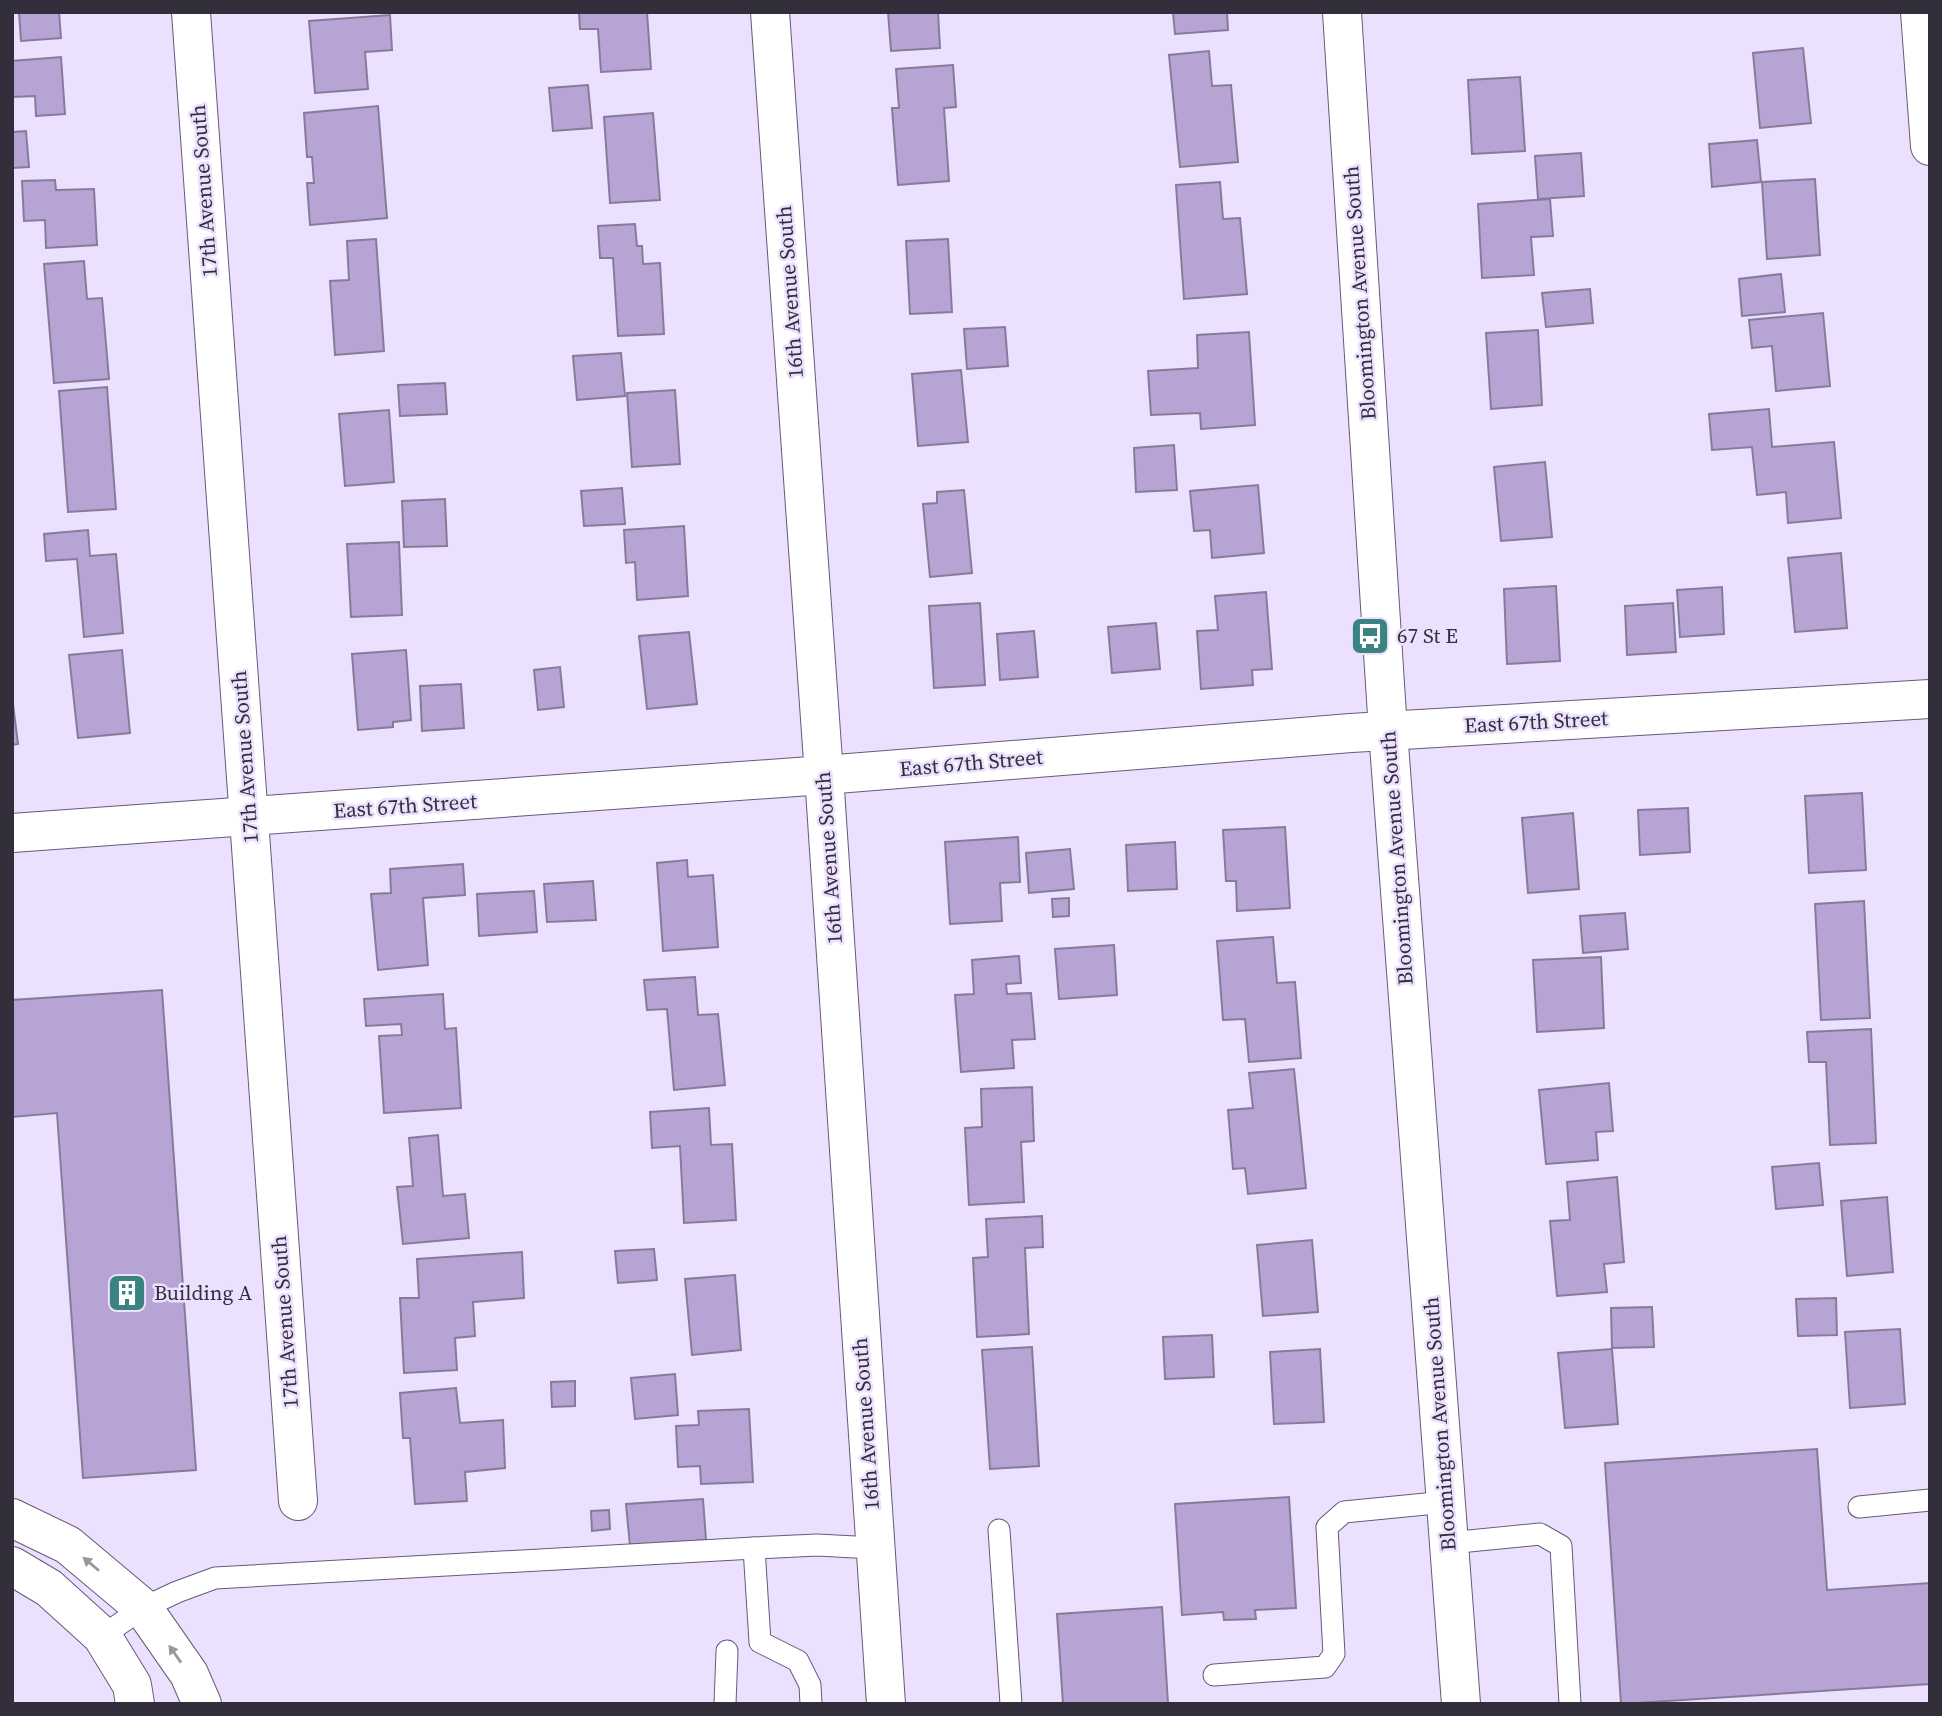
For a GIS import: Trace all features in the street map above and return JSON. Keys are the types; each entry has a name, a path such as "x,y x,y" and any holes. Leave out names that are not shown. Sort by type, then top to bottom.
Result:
{"street":[{"name":"17th Avenue South","path":"191,12 298,1501"},
{"name":"16th Avenue South","path":"770,12 886,1704"},
{"name":"Bloomington Avenue South","path":"1342,12 1388,730 1461,1704"},
{"path":"1920,12 1930,146"},
{"name":"East 67th Street","path":"12,833 824,775 1388,730 1930,699"},
{"path":"12,1518 68,1545 143,1608 189,1674 202,1704"},
{"path":"12,1566 49,1588 102,1636 132,1685 135,1704"}],"lane":[{"path":"1859,1507 1930,1500"},
{"path":"1214,1675 1325,1667 1334,1654 1326,1527 1344,1512 1446,1502"},
{"path":"999,1530 1011,1704"},
{"path":"1449,1543 1539,1534 1561,1546 1570,1704"},
{"path":"102,1636 143,1608 215,1577 817,1545 874,1548"},
{"path":"754,1548 760,1642 797,1661 810,1685 811,1704"},
{"path":"725,1704 727,1651"}],"building":[{"path":"19,12 59,12 61,38 21,41"},
{"path":"579,12 647,12 651,69 601,72 598,29 580,29"},
{"path":"888,12 938,12 940,48 891,51"},
{"path":"1173,12 1227,12 1228,30 1175,34"},
{"path":"390,15 392,50 365,52 368,89 315,93 309,21"},
{"path":"1803,48 1811,123 1760,128 1753,53"},
{"path":"1209,51 1212,86 1231,85 1238,162 1180,167 1169,55"},
{"path":"61,57 65,114 36,116 35,96 12,97 12,61"},
{"path":"953,65 956,107 944,108 949,181 898,185 892,108 899,108 896,69"},
{"path":"1520,77 1525,151 1472,154 1468,80"},
{"path":"588,85 592,128 553,131 549,88"},
{"path":"378,106 387,218 310,225 307,183 314,183 312,157 307,157 304,113"},
{"path":"653,113 660,200 610,203 604,117"},
{"path":"26,131 29,167 12,168 12,132"},
{"path":"1757,140 1761,182 1712,187 1709,144"},
{"path":"1581,153 1584,196 1538,199 1535,156"},
{"path":"1815,179 1820,255 1767,259 1762,182"},
{"path":"55,180 56,190 94,189 97,245 46,248 45,220 24,221 22,181"},
{"path":"1220,182 1223,219 1240,218 1247,294 1184,299 1176,185"},
{"path":"1550,199 1553,236 1531,237 1534,275 1482,278 1478,204"},
{"path":"635,224 637,246 642,246 643,264 660,263 664,334 618,336 613,258 600,258 598,226"},
{"path":"376,239 384,351 335,355 330,281 349,280 347,241"},
{"path":"948,239 952,312 910,314 906,241"},
{"path":"84,261 87,299 102,298 109,379 54,383 44,264"},
{"path":"1781,274 1785,312 1742,316 1739,279"},
{"path":"1590,289 1593,323 1546,327 1542,293"},
{"path":"1823,313 1830,386 1776,391 1772,346 1752,348 1749,320"},
{"path":"1005,327 1008,366 967,369 964,329"},
{"path":"1538,330 1542,405 1491,409 1486,333"},
{"path":"1249,332 1255,425 1201,429 1200,413 1151,415 1148,371 1198,368 1197,335"},
{"path":"621,353 625,396 577,400 573,356"},
{"path":"961,370 968,442 918,446 912,374"},
{"path":"445,383 447,414 400,416 398,385"},
{"path":"107,387 116,509 68,512 59,391"},
{"path":"675,390 680,464 632,467 627,393"},
{"path":"1769,409 1772,447 1834,442 1841,518 1788,523 1786,492 1757,495 1752,447 1712,450 1709,414"},
{"path":"389,410 394,482 345,486 339,414"},
{"path":"1174,445 1177,490 1136,492 1134,448"},
{"path":"1545,462 1552,537 1501,541 1494,467"},
{"path":"1258,485 1264,553 1212,558 1210,530 1194,531 1190,491"},
{"path":"622,488 625,524 584,526 581,491"},
{"path":"964,490 972,573 930,577 923,504 937,503 937,492"},
{"path":"445,499 447,546 404,547 402,501"},
{"path":"684,526 688,596 637,600 635,562 626,563 624,530"},
{"path":"88,530 90,556 116,554 123,633 84,637 77,559 46,561 44,534"},
{"path":"399,542 402,615 351,617 347,544"},
{"path":"1841,553 1847,628 1795,632 1788,558"},
{"path":"1556,586 1560,661 1507,664 1504,589"},
{"path":"1722,587 1724,634 1680,637 1677,590"},
{"path":"1266,592 1272,669 1252,670 1253,685 1201,689 1197,631 1218,630 1215,596"},
{"path":"980,603 985,685 934,688 929,606"},
{"path":"1673,603 1676,652 1627,655 1625,606"},
{"path":"1156,623 1160,669 1112,673 1108,627"},
{"path":"1034,631 1038,677 1000,680 997,634"},
{"path":"689,632 697,704 647,709 639,636"},
{"path":"122,650 130,733 78,738 69,655"},
{"path":"406,650 411,720 393,722 393,727 358,730 352,654"},
{"path":"560,667 564,707 538,710 534,670"},
{"path":"461,684 464,728 422,731 420,686"},
{"path":"12,696 18,744 12,745"},
{"path":"1862,793 1866,870 1809,873 1805,796"},
{"path":"1688,808 1690,852 1640,855 1638,810"},
{"path":"1573,813 1579,889 1528,893 1522,818"},
{"path":"1285,827 1290,908 1237,911 1236,881 1226,881 1223,830"},
{"path":"1018,837 1020,882 1000,883 1002,921 950,924 945,842"},
{"path":"1175,842 1177,889 1128,891 1126,845"},
{"path":"1070,849 1074,889 1029,893 1026,853"},
{"path":"687,860 688,877 713,875 718,947 663,951 657,863"},
{"path":"463,864 465,895 423,898 428,965 378,970 371,894 391,893 390,869"},
{"path":"593,881 596,920 547,922 544,884"},
{"path":"534,891 537,932 479,936 477,894"},
{"path":"1069,898 1069,916 1053,917 1052,899"},
{"path":"1864,901 1870,1018 1821,1020 1815,904"},
{"path":"1625,913 1628,949 1583,953 1580,916"},
{"path":"1273,937 1277,983 1295,982 1301,1058 1249,1062 1245,1019 1223,1020 1217,941"},
{"path":"1114,945 1117,995 1059,999 1055,949"},
{"path":"1019,956 1021,983 1006,984 1007,994 1031,993 1035,1039 1012,1040 1014,1068 961,1072 955,995 974,994 972,960"},
{"path":"1601,957 1604,1028 1537,1032 1533,960"},
{"path":"695,977 698,1015 718,1014 725,1085 674,1090 667,1009 647,1010 644,980"},
{"name":"Building A","path":"162,990 196,1470 83,1478 57,1113 12,1117 12,1000"},
{"path":"443,994 445,1029 456,1028 461,1108 384,1113 379,1036 402,1035 401,1024 366,1026 364,999"},
{"path":"1871,1029 1876,1143 1830,1145 1826,1062 1809,1062 1807,1032"},
{"path":"1294,1069 1306,1188 1248,1194 1245,1168 1233,1169 1228,1110 1253,1108 1249,1073"},
{"path":"1609,1083 1613,1131 1596,1132 1598,1160 1546,1164 1539,1090"},
{"path":"1032,1087 1034,1141 1021,1142 1024,1202 969,1205 965,1128 982,1127 981,1089"},
{"path":"709,1108 711,1145 732,1144 736,1220 684,1223 680,1146 652,1148 650,1112"},
{"path":"438,1135 443,1196 465,1194 469,1238 403,1244 397,1187 413,1186 409,1138"},
{"path":"1819,1163 1823,1205 1776,1209 1772,1167"},
{"path":"1617,1177 1624,1262 1604,1264 1607,1292 1557,1296 1550,1221 1570,1220 1567,1182"},
{"path":"1887,1197 1893,1272 1847,1276 1841,1201"},
{"path":"1042,1216 1043,1247 1025,1248 1029,1334 977,1337 973,1258 988,1257 986,1219"},
{"path":"1312,1240 1318,1312 1263,1316 1257,1245"},
{"path":"654,1249 657,1280 618,1283 615,1251"},
{"path":"522,1252 524,1298 473,1302 475,1336 455,1338 457,1370 404,1373 400,1298 419,1298 417,1259"},
{"path":"735,1275 741,1350 692,1355 685,1279"},
{"path":"1836,1298 1837,1335 1798,1336 1796,1299"},
{"path":"1652,1307 1654,1347 1612,1348 1611,1308"},
{"path":"1900,1329 1905,1404 1850,1408 1845,1332"},
{"path":"1212,1335 1214,1377 1165,1379 1163,1337"},
{"path":"1032,1347 1039,1466 990,1469 982,1350"},
{"path":"1320,1349 1324,1422 1274,1424 1270,1352"},
{"path":"1612,1349 1618,1424 1565,1428 1558,1353"},
{"path":"675,1374 678,1415 635,1419 631,1378"},
{"path":"575,1381 575,1406 552,1407 551,1382"},
{"path":"456,1388 460,1423 503,1420 505,1468 465,1472 467,1501 415,1504 410,1438 403,1438 400,1393"},
{"path":"749,1409 753,1482 701,1484 700,1466 678,1467 676,1426 699,1425 698,1411"},
{"path":"1817,1449 1827,1590 1930,1583 1930,1684 1621,1704 1605,1463"},
{"path":"1289,1497 1296,1608 1255,1610 1256,1619 1224,1620 1223,1612 1182,1615 1175,1504"},
{"path":"703,1499 706,1540 630,1546 626,1504"},
{"path":"609,1510 610,1529 592,1531 591,1511"},
{"path":"1162,1607 1168,1704 1063,1704 1057,1614"}],"place":[{"name":"67 St E","path":"1370,636"},
{"name":"Building A","path":"127,1293"}]}
